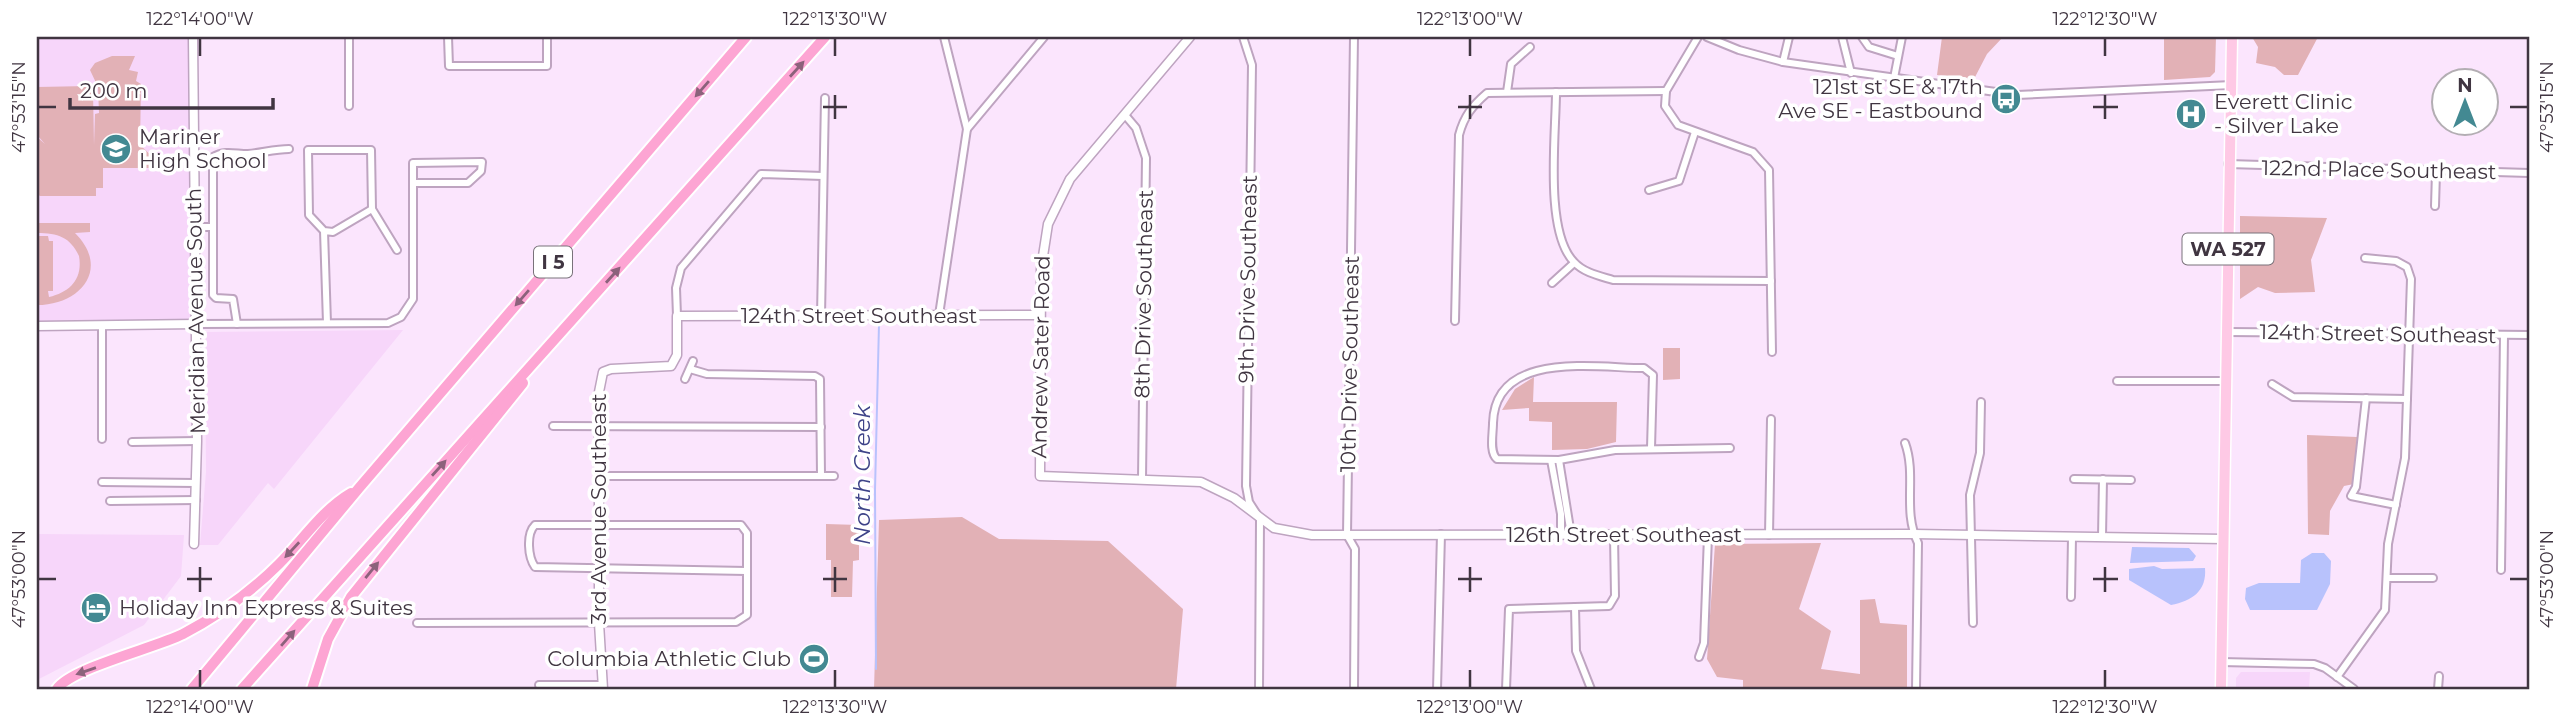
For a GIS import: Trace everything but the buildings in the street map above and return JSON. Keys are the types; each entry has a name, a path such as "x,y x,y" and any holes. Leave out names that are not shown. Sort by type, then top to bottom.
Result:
{"highway":[{"name":"I 5","path":"192,689 359,488 746,37"},
{"name":"I 5","path":"242,689 825,37"},
{"path":"312,689 328,639 351,597 481,439 567,326"},
{"path":"57,689 71,677 155,647 226,610 278,564 337,501 359,488"}],"main road":[{"name":"WA 527","path":"2221,689 2228,412 2228,164 2232,37"}],"street":[{"name":"Meridian Avenue South","path":"193,37 197,324 194,544"},
{"path":"349,37 349,106"},
{"path":"448,37 449,66 547,66 547,37"},
{"path":"939,315 967,129 944,37"},
{"path":"967,129 1044,37"},
{"name":"Andrew Sater Road","path":"1040,476 1040,315 1044,244 1058,197 1070,179 1190,37"},
{"name":"9th Drive Southeast","path":"1243,37 1252,65 1246,486 1249,502 1260,519"},
{"name":"10th Drive Southeast","path":"1354,37 1347,535 1356,549 1354,689"},
{"path":"1698,37 1666,91 1665,106 1669,116 1678,125 1753,152 1769,170 1772,352"},
{"path":"1707,37 1739,50 1783,62 2017,95 2232,85"},
{"path":"1783,62 1789,37"},
{"path":"1842,37 1851,73"},
{"path":"1862,37 1869,47 1898,56"},
{"path":"1894,78 1902,37"},
{"path":"1507,92 1511,64 1530,47"},
{"path":"1455,321 1459,135 1464,118 1474,104 1487,93 1666,91"},
{"path":"1556,92 1557,216 1563,242 1574,263 1595,275 1614,280 1771,281"},
{"path":"821,316 825,98"},
{"name":"8th Drive Southeast","path":"1125,115 1136,128 1146,158 1142,479"},
{"path":"1649,190 1679,181 1695,132"},
{"path":"237,324 233,299 216,298 212,289 213,157 221,152 251,154 262,149 289,149"},
{"path":"372,209 333,232 324,231 309,215 308,150 371,150 372,209 397,250"},
{"path":"37,326 388,323 401,317 413,299 414,163 482,162 481,171 468,183 414,183"},
{"name":"122nd Place Southeast","path":"2228,164 2529,173"},
{"path":"2435,206 2436,172"},
{"path":"677,316 676,288 681,268 761,174 822,176"},
{"path":"195,227 213,227"},
{"path":"324,231 327,323"},
{"path":"2337,677 2385,610 2388,544 2405,458 2411,279 2407,267 2396,261 2365,258"},
{"path":"1552,282 1574,263"},
{"name":"124th Street Southeast","path":"677,316 1040,315"},
{"name":"3rd Avenue Southeast","path":"603,687 599,623 599,379 603,372 611,369 671,366 677,355 677,316"},
{"path":"102,325 102,439"},
{"name":"124th Street Southeast","path":"2227,332 2529,335"},
{"path":"2501,570 2504,335"},
{"path":"685,379 693,361"},
{"path":"690,369 707,374 815,376 821,384 821,476"},
{"path":"1651,448 1653,375 1649,370 1537,369 1513,381 1497,403 1493,418 1494,457 1559,460 1615,450 1730,448"},
{"path":"2117,381 2227,381"},
{"path":"2272,384 2293,397 2407,399"},
{"path":"2366,398 2356,487 2351,496 2396,505"},
{"path":"1973,623 1970,495 1979,453 1981,402"},
{"path":"1769,535 1771,419"},
{"path":"553,426 821,427"},
{"path":"132,442 197,441"},
{"path":"1905,443 1910,457 1910,527 1918,543 1916,689"},
{"path":"1550,460 1566,535"},
{"path":"1559,460 1566,535"},
{"path":"599,476 834,476"},
{"name":"126th Street Southeast","path":"1040,476 1201,482 1234,498 1260,519 1288,533 1614,537 1914,534 2224,539"},
{"path":"2074,479 2131,480"},
{"path":"2102,537 2103,479"},
{"path":"102,482 196,483"},
{"path":"110,501 196,500"},
{"path":"1259,689 1260,519"},
{"path":"417,623 743,620 747,615 747,533 741,525 535,525 530,533 530,559 535,567 746,571"},
{"path":"1437,689 1441,534"},
{"path":"1699,657 1704,643 1708,536"},
{"path":"1506,689 1509,609 1609,606 1615,596 1614,537"},
{"path":"2071,537 2071,597"},
{"path":"2388,578 2433,578"},
{"path":"1575,607 1576,651 1591,689"},
{"path":"2221,662 2314,664 2354,689"},
{"path":"2438,689 2439,676"},
{"path":"539,685 603,687"}],"shaded area":[{"name":"Mariner High School","path":"37,37 193,37 197,324 37,326"},
{"path":"1942,37 2003,37 1987,54 1974,79 1937,75"},
{"path":"2164,37 2216,37 2215,72 2210,77 2164,80"},
{"path":"2252,37 2318,37 2298,75 2284,75 2275,67 2256,63 2258,47"},
{"path":"112,56 135,56 129,70 138,72 136,81 141,84 140,145 154,158 153,168 103,168 103,188 96,188 96,196 40,196 37,194 37,137 45,144 37,135 37,87 89,86 93,91 94,145 95,114 99,113 98,87 90,70 95,63"},
{"path":"2240,216 2327,218 2311,260 2315,292 2275,293 2258,287 2240,299"},
{"path":"37,223 90,223 90,232 75,233 85,246 90,259 90,272 86,282 66,299 37,305 37,236 48,236 49,241 53,241 53,291 48,291 49,297 69,288 77,278 80,264 72,244 57,235 37,233"},
{"path":"403,330 274,489 268,483 218,545 200,545 206,472 205,332"},
{"path":"1663,348 1680,348 1680,379 1663,380"},
{"path":"1534,377 1533,402 1617,402 1616,442 1587,449 1552,450 1552,422 1529,421 1529,408 1502,410 1515,389"},
{"path":"2307,435 2357,437 2354,484 2344,486 2330,511 2329,535 2308,534"},
{"path":"962,517 999,539 1108,541 1183,609 1176,689 874,689 879,520"},
{"path":"826,524 859,525 859,560 853,561 852,597 831,597 831,560 826,560"},
{"path":"37,534 184,535 181,576 144,625 37,680"},
{"path":"1821,543 1799,609 1831,631 1821,669 1860,674 1860,600 1875,599 1880,623 1907,625 1907,689 1743,689 1743,680 1717,677 1707,659 1715,544"},
{"path":"2241,672 2310,672 2309,689 2236,689 2236,678"}],"water":[{"path":"2132,547 2189,548 2196,556 2193,561 2130,563"},
{"path":"2312,553 2324,553 2331,561 2330,584 2317,610 2250,610 2245,599 2246,588 2259,583 2300,583 2301,560"},
{"path":"2154,566 2162,569 2205,568 2201,589 2192,598 2171,605 2129,580 2129,569"}],"waterway":[{"name":"North Creek","path":"876,669 875,490 879,324"}],"place":[{"name":"121st st SE & 17th Ave SE - Eastbound","path":"2006,99"},
{"name":"Everett Clinic - Silver Lake","path":"2191,114"},
{"name":"Mariner High School","path":"116,149"},
{"name":"Holiday Inn Express & Suites","path":"96,608"},
{"name":"Columbia Athletic Club","path":"814,659"}]}
